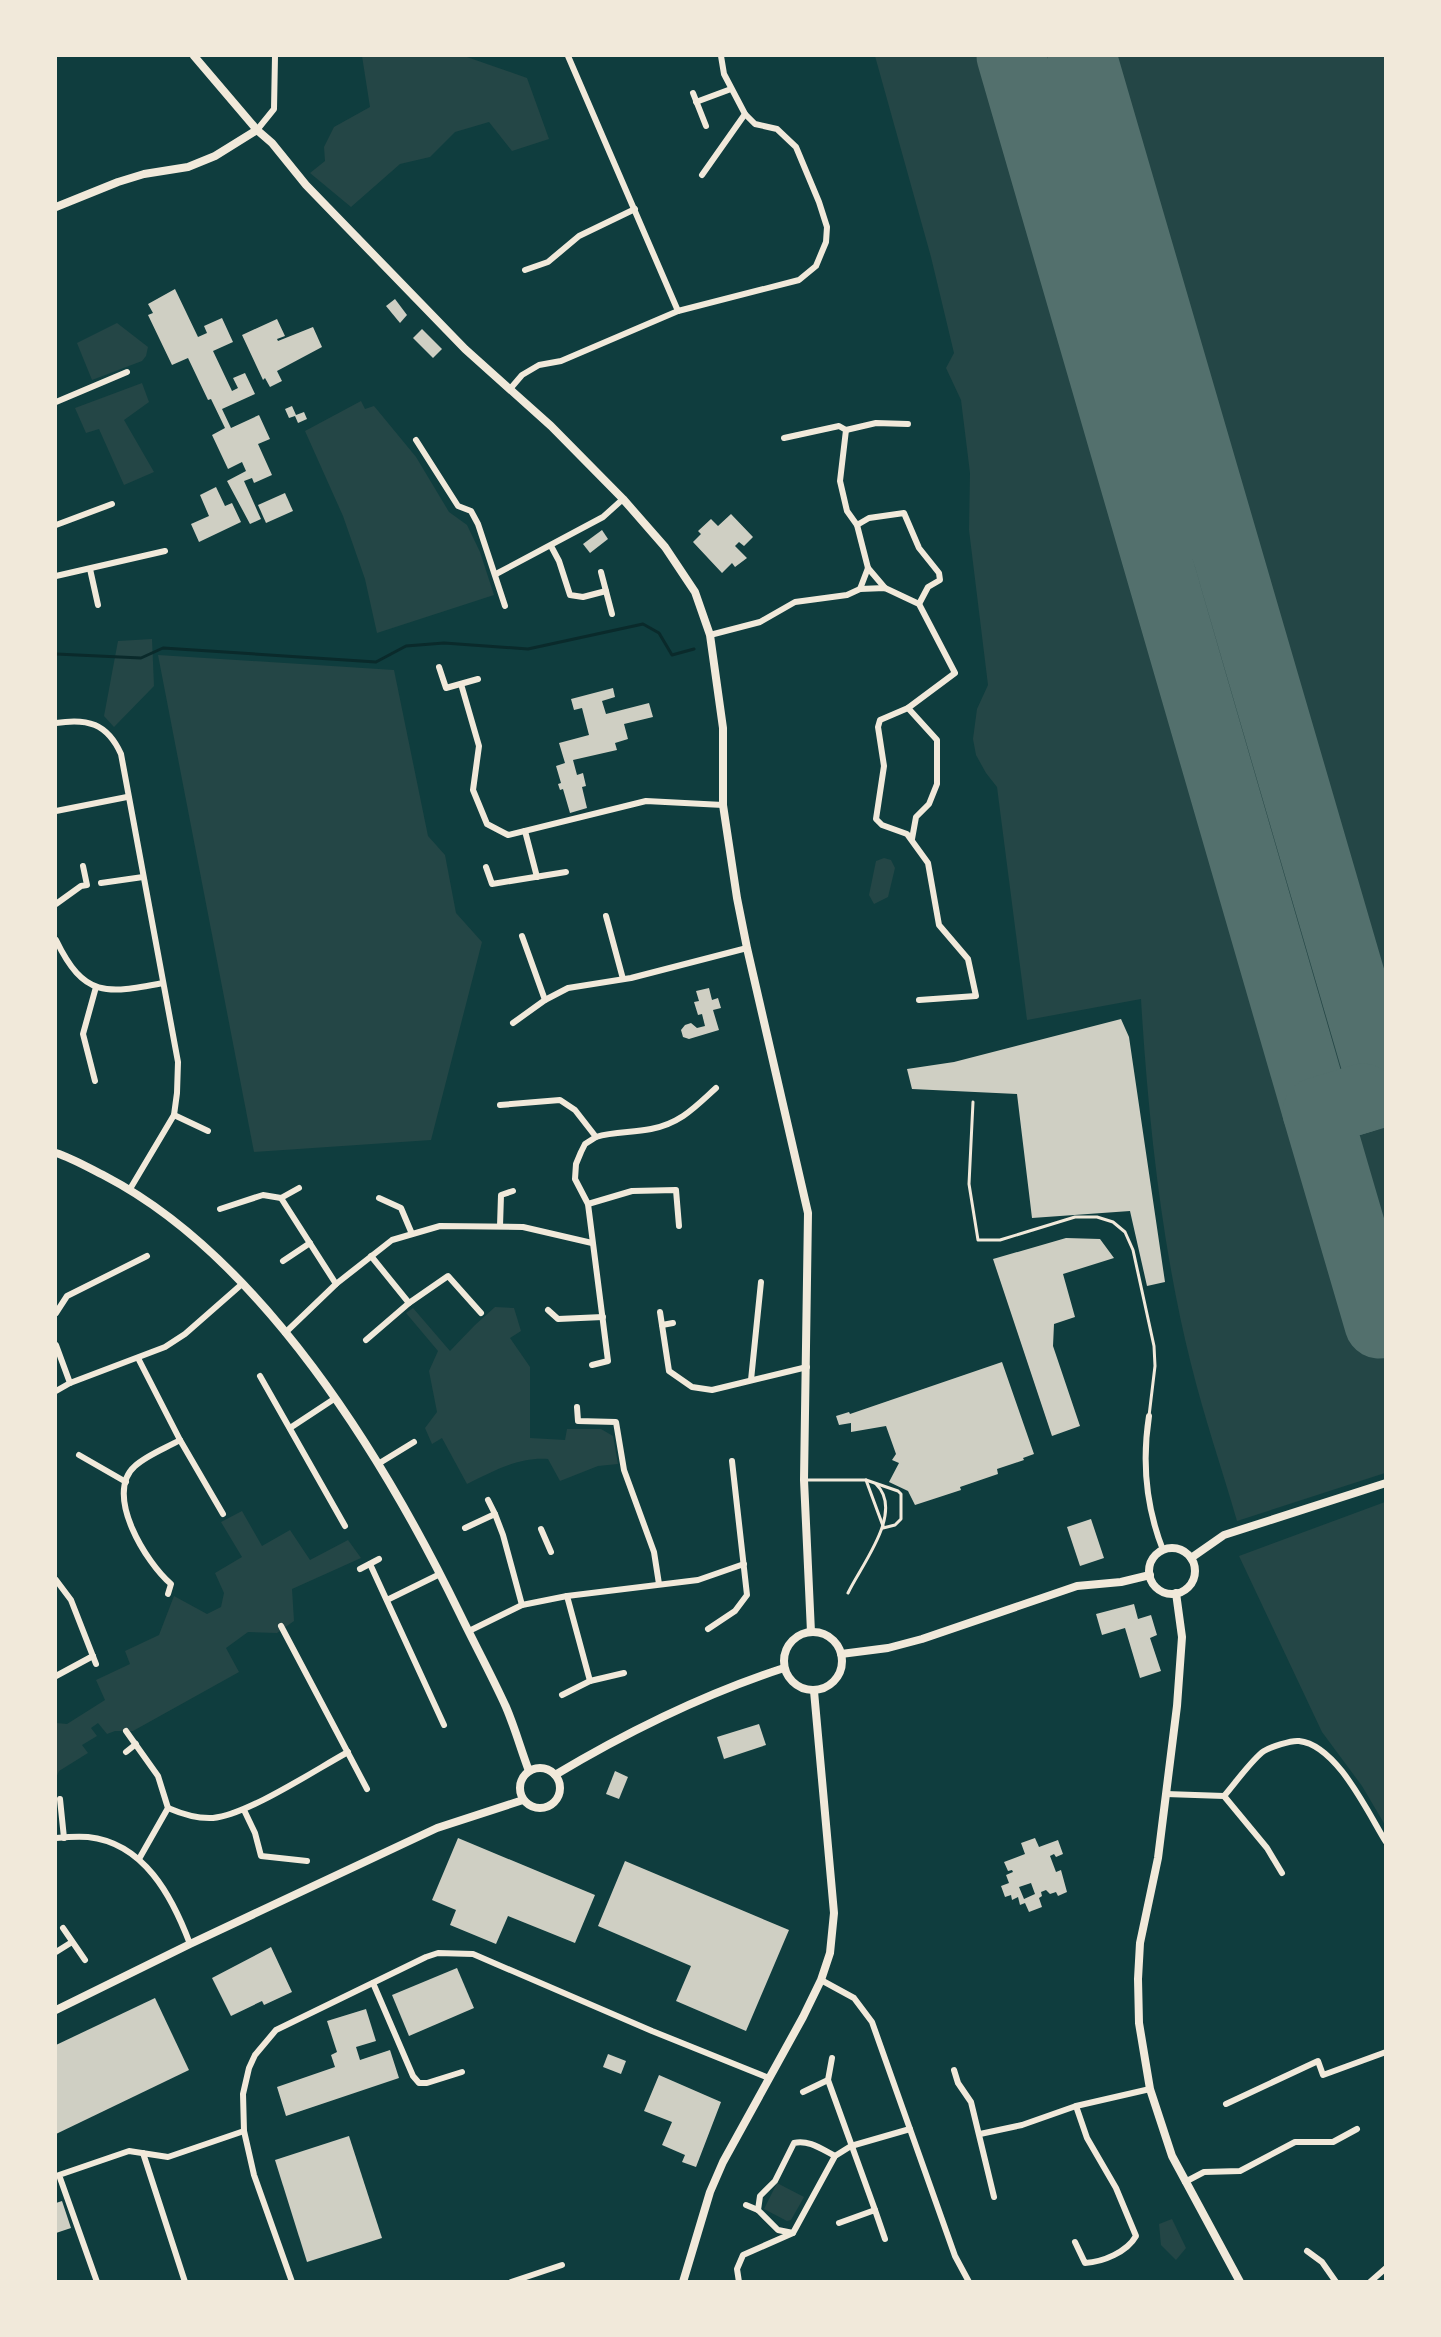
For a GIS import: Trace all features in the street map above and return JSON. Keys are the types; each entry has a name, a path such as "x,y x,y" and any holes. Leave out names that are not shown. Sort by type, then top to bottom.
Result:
{"street":[{"path":"194,56 257,130 272,143 306,185 465,349 510,389 623,499 665,547 695,592 710,635 723,728 723,805 747,948 808,1213 804,1480 811,1632"},
{"path":"56,207 118,182 144,174 188,166 215,156 257,130 274,109 275,56"},
{"path":"568,56 678,310"},
{"path":"510,389 522,375 539,365 561,361 678,310 799,280 807,275 822,256 827,227 796,147 777,129 755,124 745,114 724,74 721,56"},
{"path":"696,102 731,89"},
{"path":"693,93 706,126"},
{"path":"702,175 745,114"},
{"path":"525,270 548,262 579,236 635,209"},
{"path":"56,402 127,372"},
{"path":"784,438 839,426 846,430 876,423 908,424"},
{"path":"846,430 840,481 847,511 857,525 868,568 885,588 919,604 955,673 908,708 880,720 878,726 884,766 876,819 882,825 907,834 928,863 939,925 968,959 976,996 919,1000"},
{"path":"416,440 458,506 471,511 478,524 505,606"},
{"path":"496,574 603,517 623,499"},
{"path":"56,525 112,504"},
{"path":"857,525 869,518 904,513 919,548 939,573 940,580 928,587 919,604"},
{"path":"551,546 560,561 570,595 583,597 606,591"},
{"path":"56,576 165,551"},
{"path":"860,589 868,568"},
{"path":"90,569 98,605"},
{"path":"601,572 612,614"},
{"path":"710,635 760,622 795,602 847,595 860,589 885,588"},
{"path":"439,667 446,688 478,679"},
{"path":"461,684 479,746 473,790 487,824 508,835 646,801 723,805"},
{"path":"908,708 937,740 937,784 929,804 916,817 912,839"},
{"path":"56,723 74,720 90,723 106,731 115,740 121,754 127,797 178,1062 174,1115 130,1189"},
{"path":"56,811 127,797"},
{"path":"525,831 537,877"},
{"path":"56,904 81,886 90,885 83,866"},
{"path":"486,867 492,884 566,872"},
{"path":"101,884 143,877"},
{"path":"606,916 623,979"},
{"path":"522,936 545,1000"},
{"path":"56,940 72,970 87,983 96,987 109,991 163,983"},
{"path":"513,1023 545,1000 568,988 623,979 747,948"},
{"path":"95,1081 82,1034 96,987"},
{"path":"592,1365 610,1362 588,1204 575,1179 576,1164 585,1144 596,1137 606,1133 649,1130 672,1123 687,1115 716,1088"},
{"path":"500,1105 560,1100 575,1110 596,1137"},
{"path":"174,1115 208,1131"},
{"path":"56,1153 130,1189 207,1249 242,1284 285,1333 378,1464 440,1574 506,1707 529,1772"},
{"path":"220,1209 263,1195 281,1198 299,1188"},
{"path":"588,1204 632,1191 676,1190 679,1226"},
{"path":"500,1226 501,1195 513,1191"},
{"path":"281,1198 336,1284"},
{"path":"379,1198 401,1208 412,1234"},
{"path":"285,1333 336,1284 371,1256 392,1240 412,1234 440,1226 523,1227 592,1243"},
{"path":"283,1261 310,1243"},
{"path":"56,1313 67,1296 147,1256"},
{"path":"371,1256 409,1303"},
{"path":"366,1340 409,1303 448,1276 481,1313"},
{"path":"751,1380 760,1282"},
{"path":"56,1391 70,1383 165,1347 185,1334 242,1284"},
{"path":"548,1310 558,1319 603,1317"},
{"path":"660,1312 669,1371 692,1387 712,1390 807,1367"},
{"path":"662,1325 673,1323"},
{"path":"56,1345 70,1383"},
{"path":"138,1358 180,1440 222,1514"},
{"path":"260,1376 347,1525 336,1531"},
{"path":"290,1428 334,1399"},
{"path":"577,1407 578,1421 616,1422 624,1470 654,1552 659,1584"},
{"path":"1149,1416 1146,1434 1146,1477 1149,1504 1163,1550"},
{"path":"168,1593 171,1584 159,1574 126,1517 123,1487 134,1467 180,1440"},
{"path":"378,1464 414,1442"},
{"path":"79,1455 126,1482"},
{"path":"708,1629 735,1611 747,1595 732,1461"},
{"path":"1191,1558 1224,1535 1386,1483"},
{"path":"488,1500 503,1535 522,1605"},
{"path":"465,1528 495,1514"},
{"path":"541,1529 551,1552"},
{"path":"1175,1548 1191,1558 1195,1572 1193,1580 1189,1586 1176,1593 1162,1591 1152,1582 1150,1575 1152,1560 1163,1550 1175,1548"},
{"path":"360,1569 379,1559"},
{"path":"370,1564 444,1725"},
{"path":"469,1631 522,1605 567,1596 698,1580 744,1564"},
{"path":"387,1600 440,1574"},
{"path":"841,1654 888,1648 922,1639 1077,1586 1121,1582 1150,1575"},
{"path":"56,1580 71,1600 96,1664"},
{"path":"1176,1593 1182,1638 1177,1706 1158,1858 1140,1942 1139,2023 1150,2089 1172,2156 1240,2282"},
{"path":"567,1596 590,1681"},
{"path":"281,1626 367,1789"},
{"path":"811,1632 827,1635 838,1647 842,1664 835,1680 829,1686 814,1691 795,1685 784,1668 785,1651 789,1643 795,1637 811,1632"},
{"path":"56,1676 93,1656"},
{"path":"555,1775 598,1749 692,1703 728,1687 784,1668"},
{"path":"562,1695 590,1681 624,1673"},
{"path":"683,2282 711,2192 723,2162 821,1980 830,1953 834,1932 834,1913 814,1691"},
{"path":"126,1731 158,1776 168,1808 139,1859"},
{"path":"1224,1796 1263,1752 1297,1740 1327,1753 1352,1786 1386,1842"},
{"path":"126,1752 136,1744"},
{"path":"168,1808 186,1816 213,1818 244,1809 348,1752"},
{"path":"545,1769 555,1775 560,1792 550,1806 533,1807 524,1800 521,1794 521,1781 529,1772 545,1769"},
{"path":"1166,1794 1224,1796 1267,1848 1282,1873"},
{"path":"60,1799 63,1838"},
{"path":"56,2010 437,1828 524,1800"},
{"path":"244,1809 255,1833 261,1856 307,1861"},
{"path":"56,1838 88,1837 129,1850 157,1877 190,1944"},
{"path":"63,1928 85,1960"},
{"path":"56,1952 72,1942"},
{"path":"292,2282 254,2175 244,2131 242,2112 245,2081 255,2055 276,2030 438,1953 473,1954 652,2031 770,2078"},
{"path":"821,1980 854,1998 872,2022 955,2256 969,2282"},
{"path":"373,1983 413,2076 419,2083 427,2083 462,2072"},
{"path":"1226,2104 1318,2061 1323,2075 1386,2052"},
{"path":"832,2058 828,2080 885,2239"},
{"path":"954,2070 958,2083 971,2102 994,2198"},
{"path":"803,2092 828,2080"},
{"path":"980,2134 1022,2125 1076,2106 1150,2089"},
{"path":"1075,2242 1085,2263 1092,2263 1112,2256 1132,2242 1136,2236 1116,2188 1087,2138 1076,2106"},
{"path":"739,2282 737,2269 743,2255 793,2233 835,2156 851,2146 910,2129"},
{"path":"1185,2182 1204,2172 1240,2171 1295,2142 1333,2142 1357,2129"},
{"path":"97,2282 59,2175 129,2151 168,2157 244,2131"},
{"path":"758,2210 760,2196 775,2181 794,2144 801,2142 810,2144 835,2156"},
{"path":"143,2153 185,2282"},
{"path":"746,2205 758,2210 778,2230 793,2233"},
{"path":"839,2223 875,2210"},
{"path":"1307,2251 1322,2262 1336,2282"},
{"path":"511,2282 562,2265"},
{"path":"1370,2282 1386,2268"}],"lane":[{"path":"973,1102 969,1184 978,1240 1000,1240 1075,1217 1097,1217 1113,1222 1125,1232 1133,1250 1154,1346 1155,1366 1149,1416"},
{"path":"804,1480 866,1480 898,1491 901,1494 899,1523 883,1528"},
{"path":"866,1480 883,1528"},
{"path":"848,1593 886,1521 885,1502 880,1488 875,1483"}],"shaded area":[{"path":"362,56 464,56 527,78 549,139 512,151 489,122 455,132 430,157 400,164 351,207 310,173 325,161 324,147 334,127 370,107"},
{"path":"875,56 1385,56 1385,1473 1237,1521 1196,1384 1172,1275 1152,1136 1141,999 1027,1020 997,787 976,755 973,739 977,709 988,685 969,530 970,473 961,400 946,368 954,353 931,257"},
{"path":"117,323 148,347 146,356 142,361 92,380 77,343"},
{"path":"142,383 149,402 124,420 154,472 124,485 99,429 86,433 75,408"},
{"path":"361,401 365,409 374,406 416,457 449,512 467,525 480,552 494,595 377,633 365,579 343,516 305,431"},
{"path":"152,639 154,686 114,727 104,716 118,641"},
{"path":"158,655 394,670 428,836 445,855 456,913 482,942 431,1140 254,1152"},
{"path":"884,858 891,860 895,868 888,897 874,904 869,895 876,861"},
{"path":"495,1307 514,1308 521,1331 510,1338 530,1367 530,1438 565,1440 567,1429 601,1429 613,1436 618,1464 598,1466 560,1481 548,1459 526,1460 506,1466 467,1484 442,1438 432,1444 425,1428 437,1412 429,1371 438,1351 406,1313 413,1308 450,1351"},
{"path":"1386,1502 1385,1825 1362,1786 1322,1732 1239,1556"},
{"path":"242,1511 262,1546 290,1530 310,1560 348,1540 361,1558 292,1589 294,1621 277,1633 248,1632 226,1648 239,1672 133,1731 115,1731 107,1734 98,1723 91,1728 97,1736 82,1745 88,1753 59,1771 56,1778 56,1723 67,1724 105,1700 96,1680 130,1664 125,1651 159,1635 174,1596 207,1614 221,1607 224,1593 215,1573 242,1557 221,1522"},
{"path":"777,2183 804,2197 791,2220 787,2221 764,2209"},
{"path":"1172,2219 1186,2248 1176,2260 1161,2245 1159,2224"}],"building":[{"path":"175,289 198,337 207,333 204,326 222,318 233,342 213,351 232,391 238,388 233,378 245,373 255,394 222,409 231,428 259,415 270,439 258,444 272,475 254,483 252,478 244,481 261,519 250,524 227,481 246,471 242,462 228,469 212,435 225,428 211,399 208,400 188,358 172,365 148,315 153,313 148,304"},
{"path":"395,299 407,315 400,323 386,306"},
{"path":"277,319 285,336 277,339 278,341 313,327 322,347 277,371 282,381 270,387 265,378 263,380 242,335"},
{"path":"422,329 442,349 433,358 413,338"},
{"path":"292,406 296,415 304,412 307,419 298,423 295,416 289,418 285,409"},
{"path":"216,487 225,506 232,503 241,522 199,542 191,524 209,516 200,495"},
{"path":"285,493 293,511 266,523 258,505"},
{"path":"731,514 753,537 744,546 739,542 735,546 747,558 735,567 732,563 722,573 693,542 701,534 698,531 711,519 718,526"},
{"path":"602,530 608,539 590,553 583,544"},
{"path":"613,688 615,697 602,701 606,714 649,703 653,717 624,724 628,739 615,743 617,750 573,760 577,775 583,773 586,786 582,787 587,808 570,813 563,789 560,790 558,784 561,783 556,766 565,763 559,743 589,735 582,708 574,710 571,699"},
{"path":"709,988 712,1000 718,998 721,1008 713,1010 719,1030 689,1039 683,1037 681,1030 685,1025 691,1023 697,1028 705,1026 702,1014 698,1015 694,1002 699,1001 696,991"},
{"path":"1121,1019 1129,1037 1165,1282 1147,1286 1130,1211 1032,1218 1017,1094 912,1089 907,1069 954,1062"},
{"path":"1066,1238 1100,1239 1114,1258 1063,1274 1075,1317 1054,1324 1053,1346 1080,1426 1052,1436 993,1259"},
{"path":"1002,1362 1034,1454 1023,1458 1024,1460 997,1469 998,1474 960,1487 961,1490 915,1505 908,1491 889,1482 899,1463 892,1460 896,1454 886,1426 851,1432 851,1423 839,1425 836,1416 849,1412 850,1414"},
{"path":"1091,1519 1104,1558 1080,1566 1067,1527"},
{"path":"1134,1604 1138,1619 1151,1615 1157,1635 1150,1638 1161,1671 1140,1678 1125,1628 1102,1635 1096,1614"},
{"path":"759,1724 766,1745 724,1759 717,1737"},
{"path":"615,1771 628,1777 619,1799 606,1794"},
{"path":"458,1838 595,1895 575,1943 508,1916 496,1944 450,1925 456,1910 432,1900"},
{"path":"1035,1838 1039,1847 1058,1840 1063,1854 1056,1857 1054,1854 1050,1856 1056,1872 1061,1870 1067,1892 1058,1896 1056,1892 1050,1894 1046,1890 1041,1892 1042,1896 1039,1898 1042,1907 1029,1912 1025,1903 1020,1905 1018,1897 1012,1900 1011,1895 1005,1897 1001,1886 1009,1883 1006,1875 1013,1872 1008,1871 1004,1862 1025,1854 1021,1843","holes":["1031,1883 1035,1894 1024,1899 1019,1887"]},
{"path":"625,1861 789,1930 746,2031 676,2001 691,1966 598,1926"},
{"path":"271,1947 292,1992 264,2005 262,2001 231,2016 212,1978"},
{"path":"457,1968 474,2008 409,2036 392,1995"},
{"path":"155,1998 189,2070 56,2134 56,2045"},
{"path":"366,2009 376,2041 356,2047 360,2060 390,2050 399,2078 286,2116 277,2087 335,2067 331,2055 337,2052 327,2021"},
{"path":"608,2054 626,2061 621,2074 603,2067"},
{"path":"659,2075 721,2102 696,2167 682,2162 685,2155 662,2145 672,2122 644,2111"},
{"path":"349,2136 382,2238 307,2262 275,2160"},
{"path":"62,2201 71,2228 56,2233 56,2203"}],"waterway":[{"path":"56,654 141,658 163,648 376,662 406,646 444,643 528,649 643,624 659,633 672,655 694,649"}],"runway":[{"path":"1011,56 1317,1112 1384,1092 1082,56"},
{"path":"1363,1098 1317,1112 1379,1324 1386,1322"}]}
